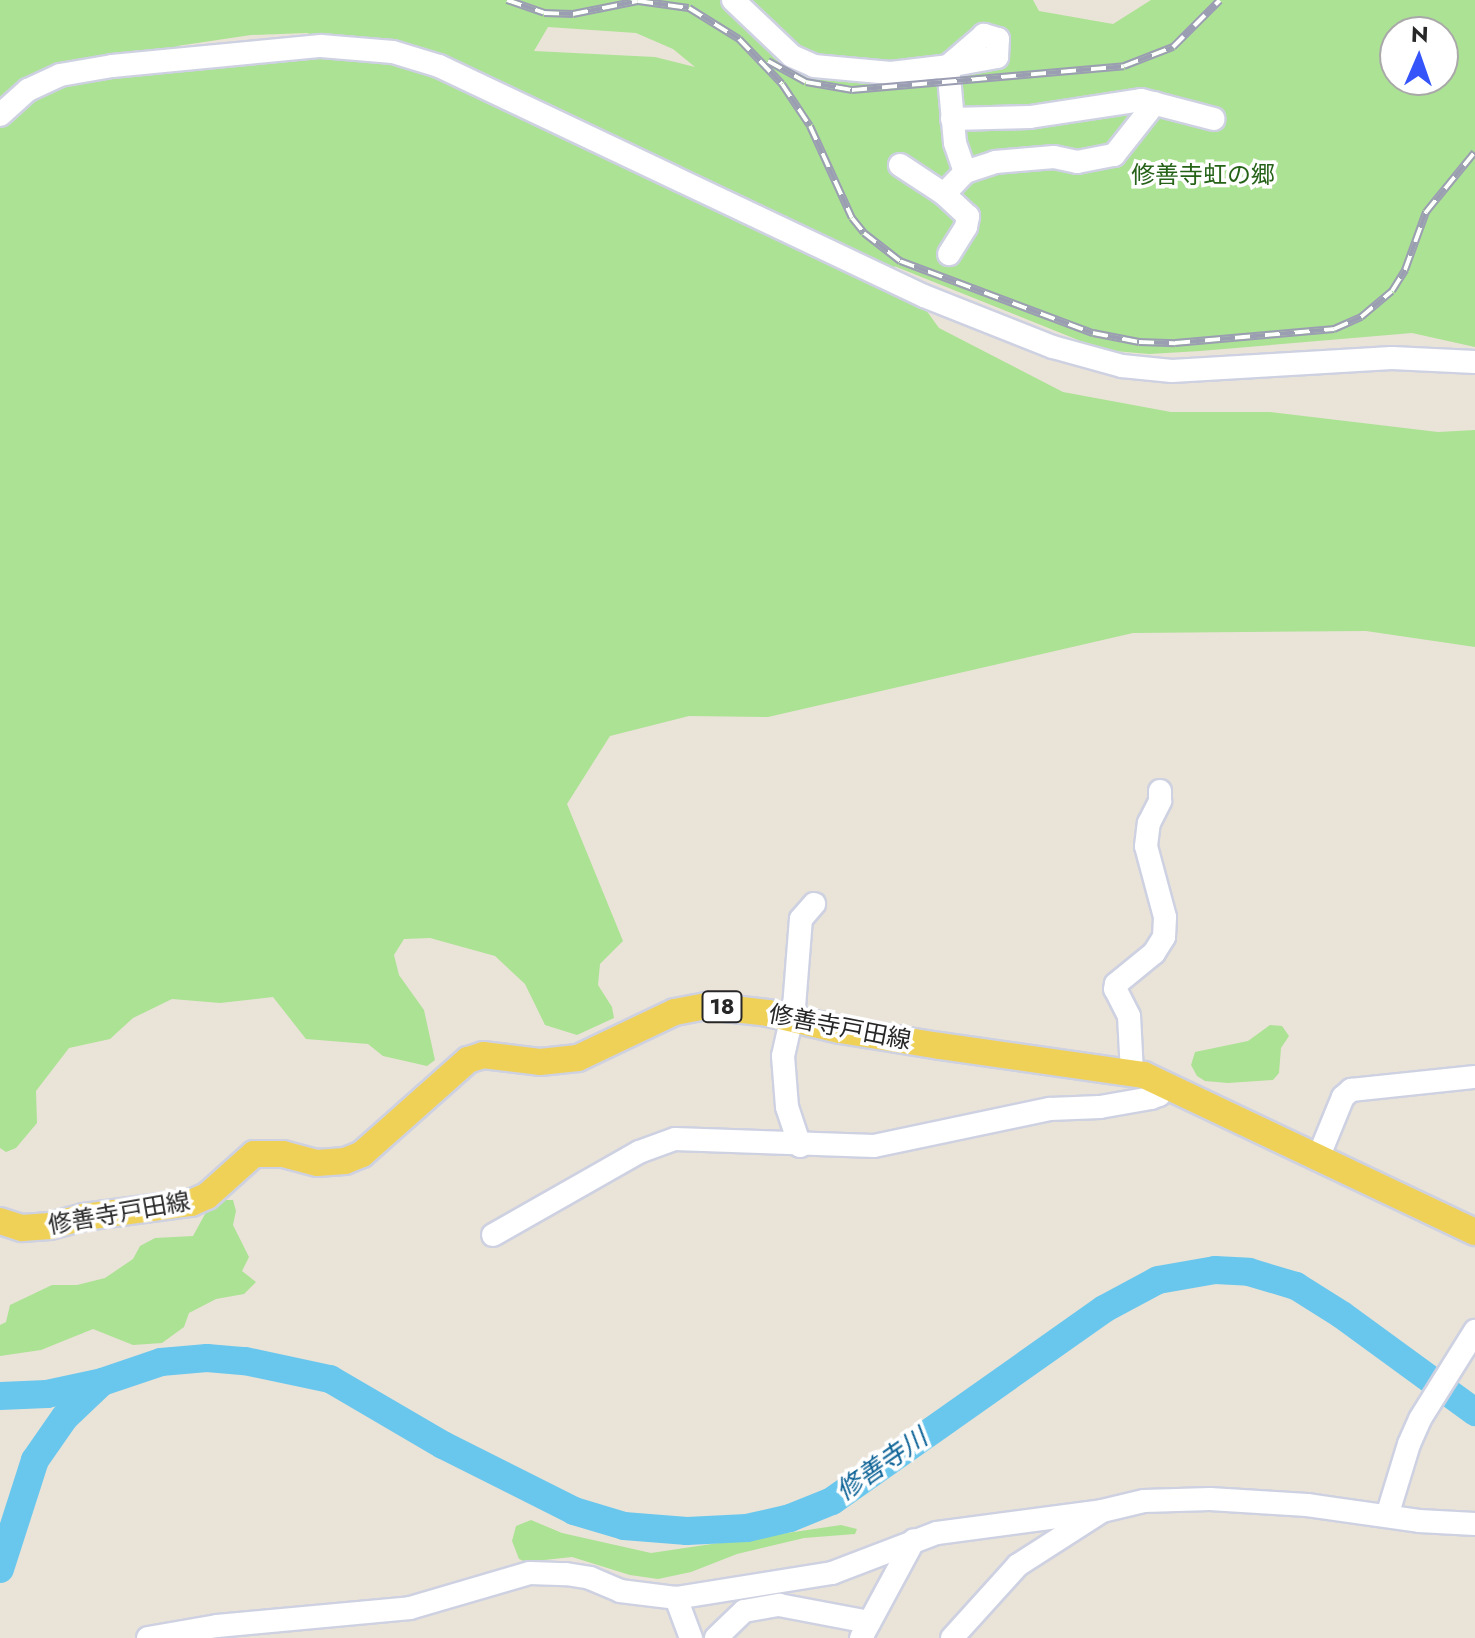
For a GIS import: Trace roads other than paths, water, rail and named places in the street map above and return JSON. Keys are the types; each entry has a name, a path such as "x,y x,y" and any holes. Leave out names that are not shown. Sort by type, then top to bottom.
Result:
{"main road":[{"name":"修善寺戸田線","path":"0,1221 22,1228 50,1226 84,1217 191,1203 207,1196 254,1154 283,1154 317,1163 345,1161 362,1154 455,1068 483,1055 540,1062 578,1058 675,1012 693,1007 737,1008 940,1046 1132,1073 1167,1085 1475,1232"}],"street":[{"path":"733,0 792,56 814,66 891,73 948,66 952,119 965,172"},
{"path":"0,115 28,90 60,75 112,66 321,46 393,52 439,66 924,296 1053,347 1122,366 1172,371 1392,358 1475,362"},
{"path":"952,119 1030,117 1129,100 1155,103 1214,119"},
{"path":"944,194 965,172 1012,159 1054,157 1077,162 1114,155 1155,103"},
{"path":"900,165 944,194 968,216 966,227 949,254"},
{"path":"1132,1073 1131,1024 1115,989 1116,984 1154,953 1164,937 1165,917 1146,846 1149,823 1160,801 1160,791"},
{"path":"800,1146 787,1107 783,1056 792,1018 801,919 814,904"},
{"path":"1318,1158 1343,1097 1351,1090 1475,1077"},
{"path":"493,1235 639,1152 675,1139 800,1146 896,1143 1038,1111 1100,1107 1151,1098 1159,1095 1167,1085"},
{"path":"1387,1516 1420,1419 1469,1346"},
{"path":"148,1638 274,1629 422,1606 500,1580 539,1573 590,1578 620,1591 647,1597 676,1598 832,1573 882,1556 914,1540 977,1526 1102,1511 1144,1501 1210,1499 1307,1505 1475,1524"},
{"path":"952,1638 1018,1565 1102,1511"},
{"path":"716,1638 744,1611 779,1605 865,1630 914,1540"},
{"path":"676,1598 691,1638"}],"waterway":[{"name":"修善寺川","path":"0,1396 47,1394 102,1382 161,1362 207,1358 245,1361 330,1379 443,1445 574,1511 624,1526 687,1531 747,1528 790,1518 832,1501 1104,1309 1158,1280 1215,1270 1249,1272 1296,1286 1342,1315 1475,1412"},
{"path":"0,1569 35,1460 65,1417 101,1383"}],"railway":[{"path":"507,0 544,13 573,14 638,1 689,8 739,39 782,84 810,126 852,218 864,233 900,261 1093,333 1139,342 1175,343 1334,329 1361,317 1392,291 1405,270 1426,212 1475,152"},
{"path":"768,61 806,82 852,90 1124,66 1173,47 1220,0"}],"park label":[{"name":"修善寺虹の郷","path":"1203,175"}]}
